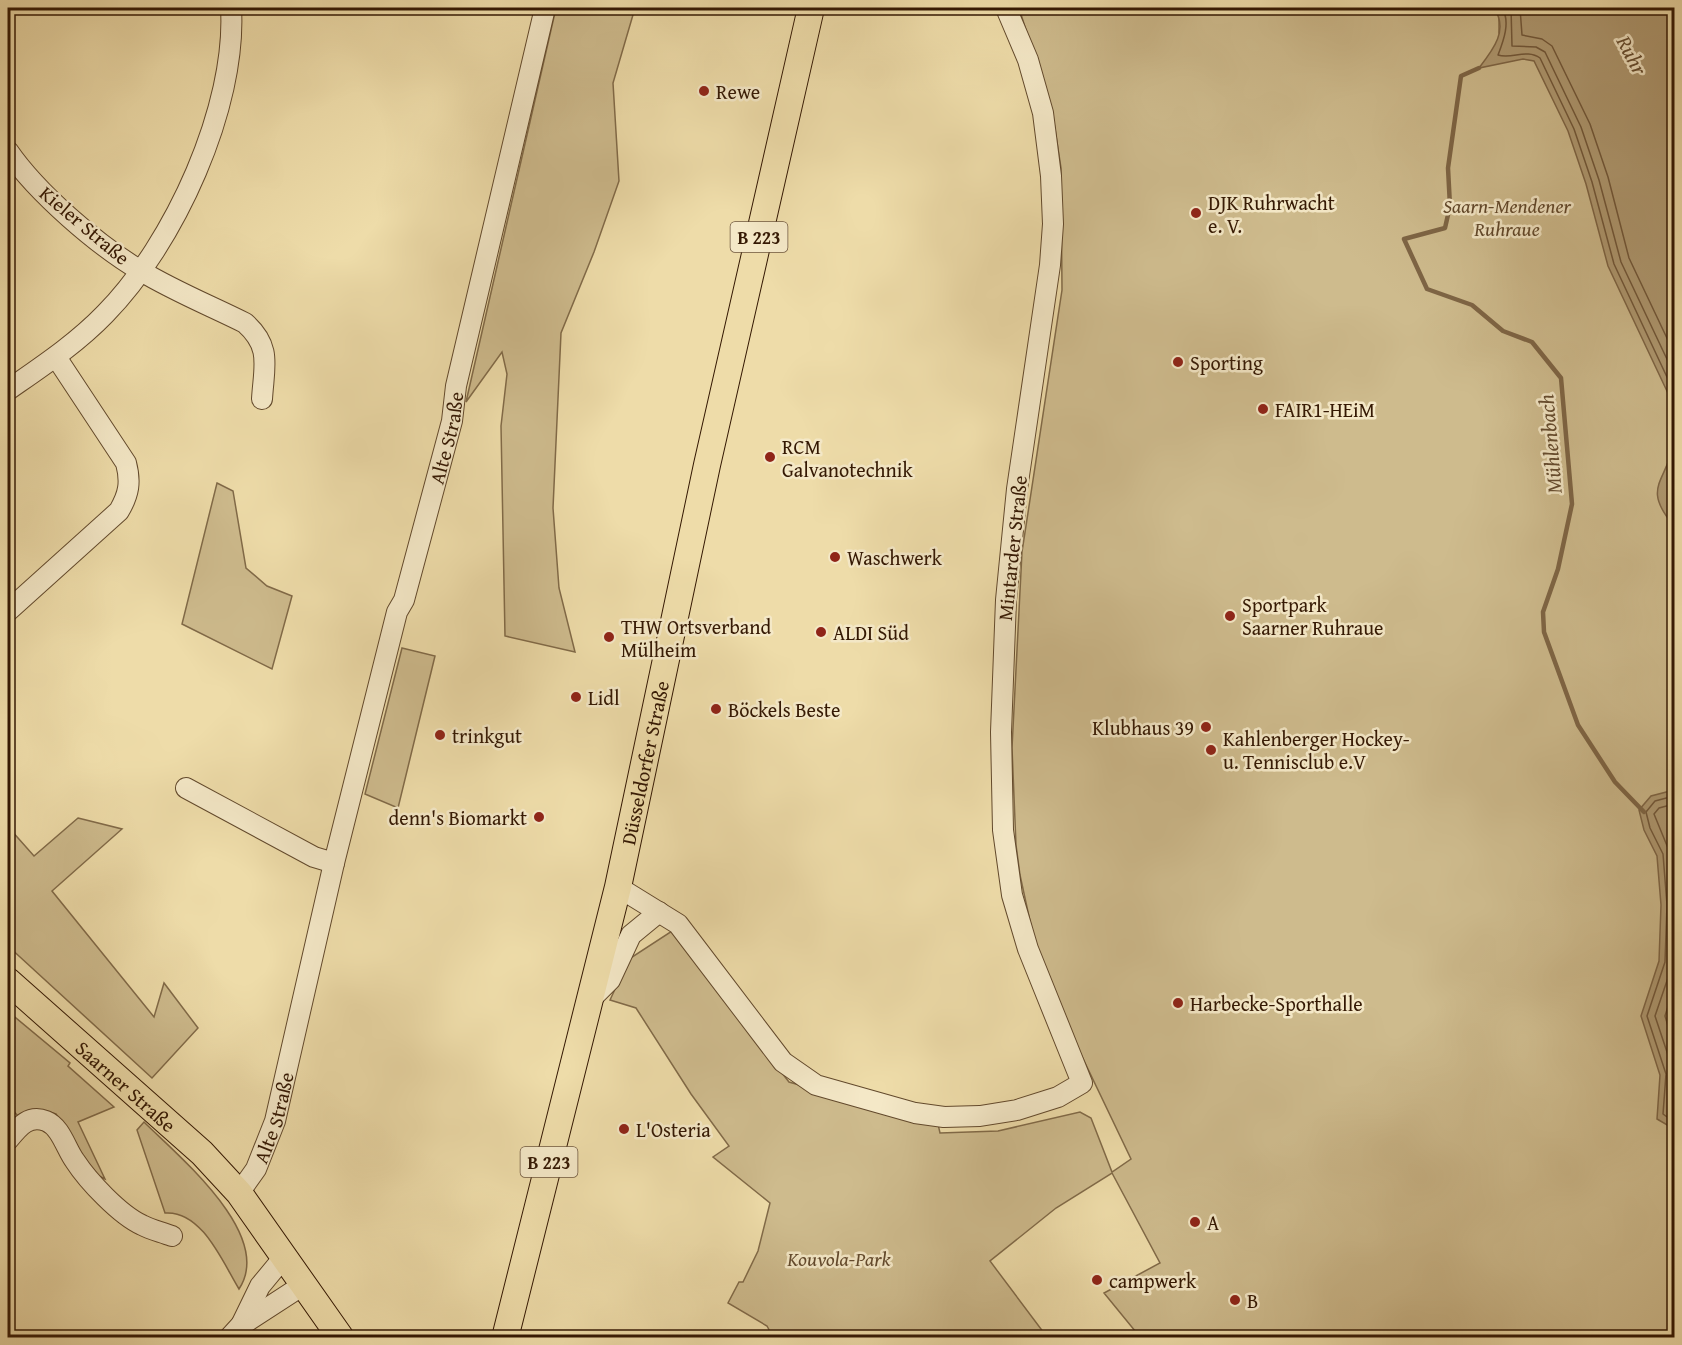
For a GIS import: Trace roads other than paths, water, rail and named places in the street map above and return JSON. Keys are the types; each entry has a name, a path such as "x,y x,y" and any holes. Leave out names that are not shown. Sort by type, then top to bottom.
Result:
{"main road":[{"name":"Düsseldorfer Straße","path":"505,1338 587,1003 618,887 705,476 811,8"},
{"name":"Saarner Straße","path":"8,981 164,1118 202,1153 239,1193"},
{"path":"239,1193 340,1338"}],"street":[{"path":"8,390 56,357 105,314 141,271 180,206 203,158 218,111 229,64 231,8"},
{"name":"Alte Straße","path":"239,1193 256,1170 275,1121 334,863 397,612 404,600 452,421 456,386 545,8"},
{"name":"Mintarder Straße","path":"659,912 678,924 783,1062 816,1085 915,1113 944,1117 980,1116 1017,1110 1058,1097 1082,1083 1028,949 1012,895 1003,830 1000,732 1006,600 1017,489 1050,264 1053,224 1051,176 1043,113 1028,60 1006,8"},
{"name":"Kieler Straße","path":"8,151 43,192 83,228 141,271 245,323 259,335 265,355 262,399"},
{"path":"8,611 119,511 127,497 130,480 126,463 56,357"},
{"path":"186,788 314,857 334,863"},
{"path":"587,1003 610,980 631,935 659,912 618,887"},
{"path":"14,1133 34,1120 49,1122 56,1129 76,1163 120,1210 140,1225 172,1236"},
{"path":"235,1332 260,1286 284,1257"},
{"path":"235,1332 303,1285"}],"water":[{"name":"Ruhr","path":"1494,8 1674,8 1674,406 1608,266 1586,184 1568,131 1534,61 1523,59 1479,68 1494,47 1500,32 1498,16"},
{"path":"1674,443 1674,526 1664,513 1657,493"},
{"path":"1674,790 1674,1129 1657,1119 1660,1075 1641,1016 1659,961 1661,905 1657,856 1644,830 1639,810 1651,796"}],"waterway":[{"name":"Mühlenbach","path":"1479,68 1461,76 1448,168 1450,206 1445,228 1404,239 1427,289 1472,305 1503,331 1532,342 1561,378 1572,504 1558,569 1543,612 1544,632 1578,725 1615,782 1644,812"}],"place":[{"name":"Rewe","path":"704,91"},
{"name":"DJK Ruhrwacht e. V.","path":"1196,213"},
{"name":"Sporting","path":"1178,362"},
{"name":"FAIR1-HEiM","path":"1263,409"},
{"name":"RCM Galvanotechnik","path":"770,457"},
{"name":"Waschwerk","path":"835,557"},
{"name":"Sportpark Saarner Ruhraue","path":"1230,616"},
{"name":"ALDI Süd","path":"821,632"},
{"name":"THW Ortsverband Mülheim","path":"609,637"},
{"name":"Lidl","path":"576,697"},
{"name":"Böckels Beste","path":"716,709"},
{"name":"Klubhaus 39","path":"1206,727"},
{"name":"trinkgut","path":"440,735"},
{"name":"Kahlenberger Hockey- u. Tennisclub e.V","path":"1211,750"},
{"name":"denn's Biomarkt","path":"539,817"},
{"name":"Harbecke-Sporthalle","path":"1178,1003"},
{"name":"L'Osteria","path":"624,1129"},
{"name":"A","path":"1195,1222"},
{"name":"campwerk","path":"1097,1280"},
{"name":"B","path":"1235,1300"}],"park label":[{"name":"Saarn-Mendener Ruhraue","path":"1507,216"},
{"name":"Kouvola-Park","path":"839,1258"}]}
